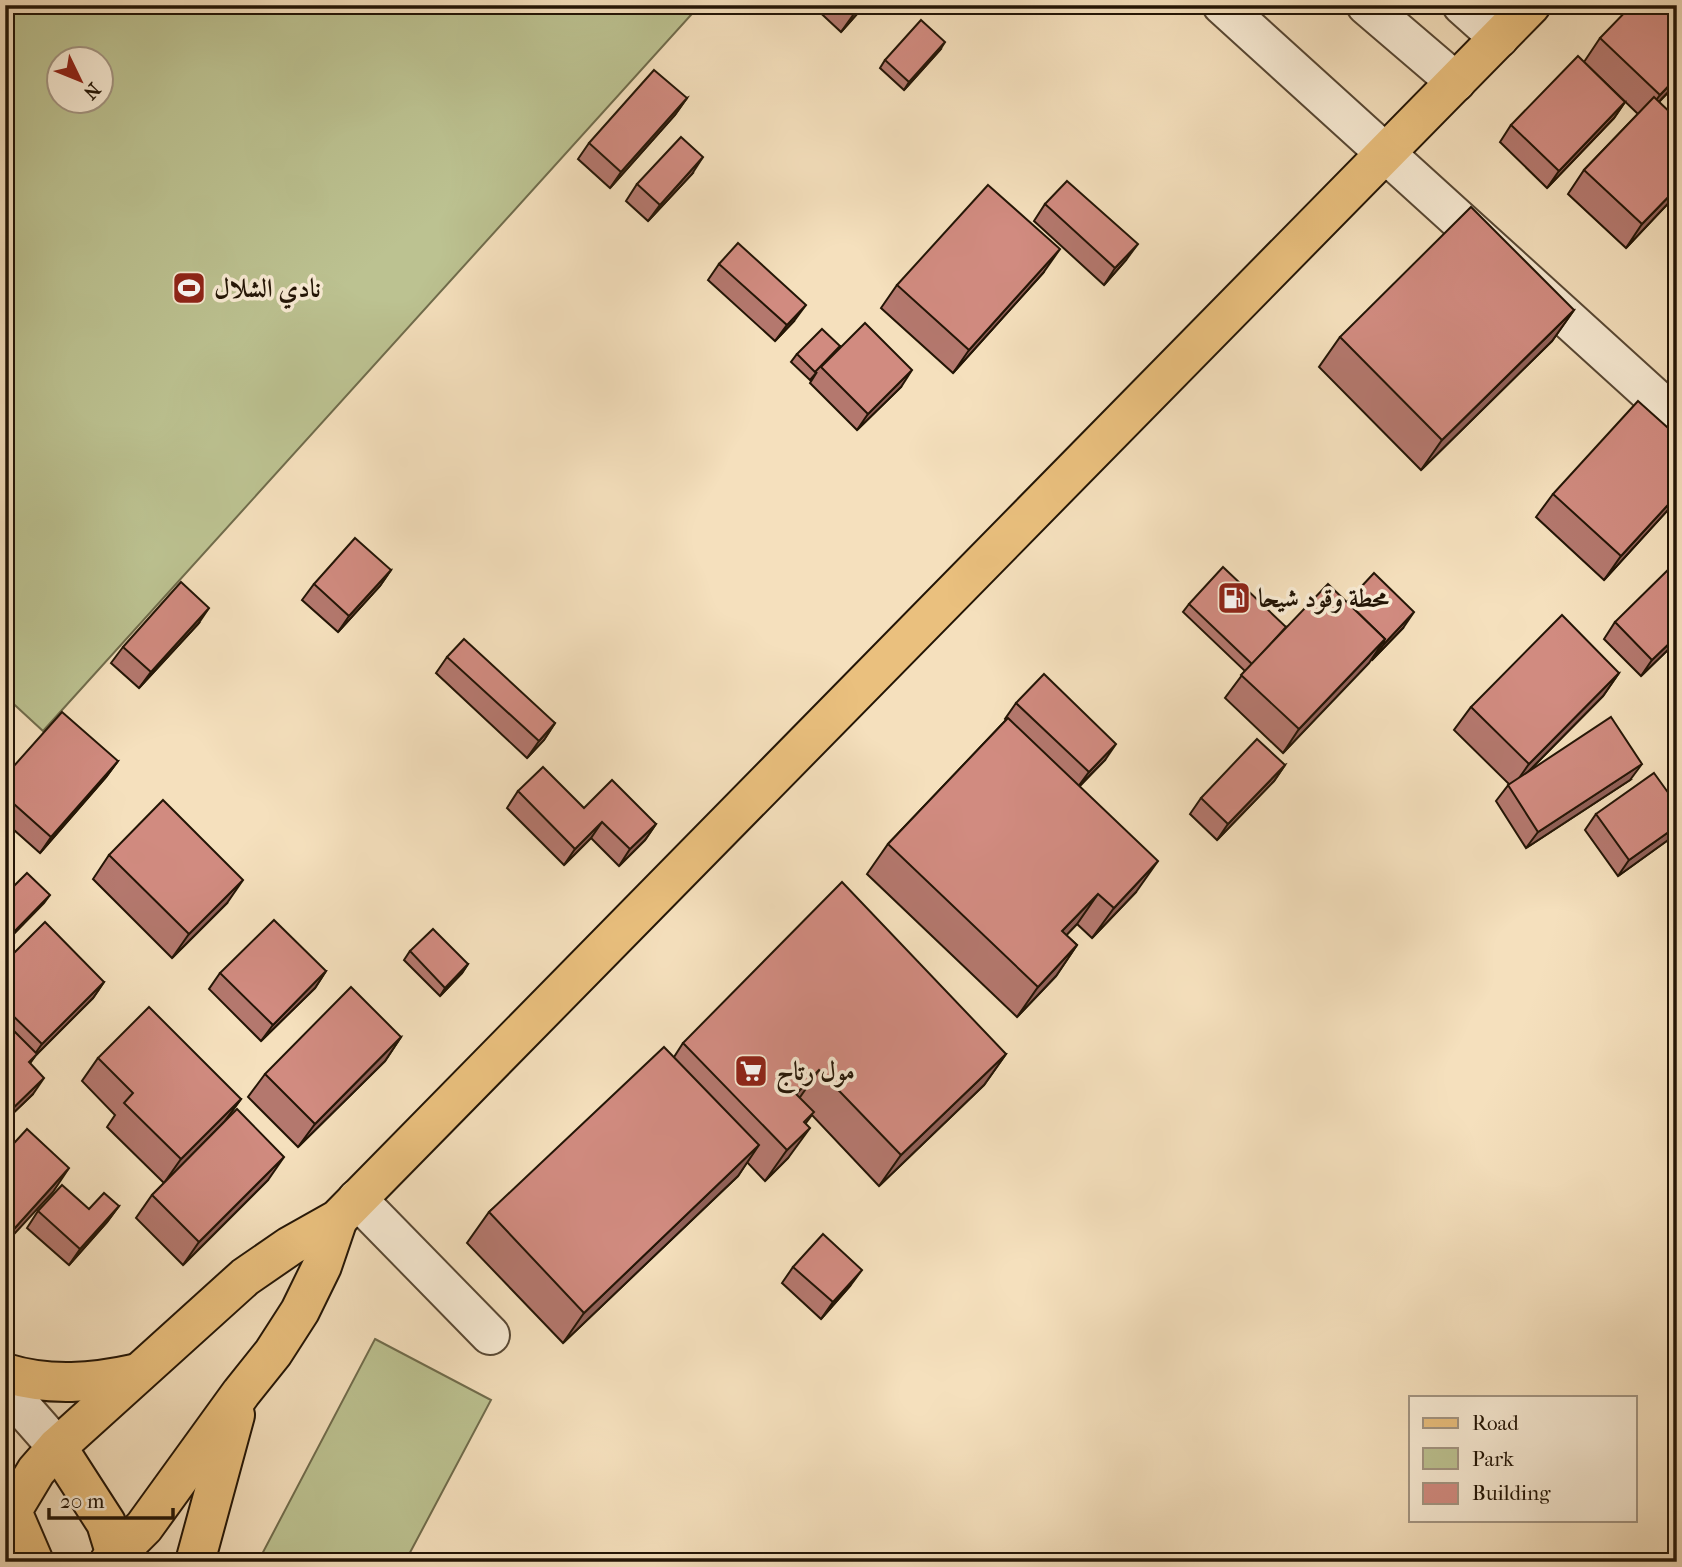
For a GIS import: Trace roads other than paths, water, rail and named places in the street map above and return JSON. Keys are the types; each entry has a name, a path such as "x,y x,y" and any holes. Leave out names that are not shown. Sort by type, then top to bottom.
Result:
{"main road":[{"path":"34,1562 8,1504 57,1447 246,1277 348,1209 1531,5"},
{"path":"115,1560 144,1527 273,1353 300,1311 348,1209"},
{"path":"5,1373 39,1381 69,1383 104,1381 138,1373"},
{"path":"195,1562 241,1393"},
{"path":"57,1447 106,1523 115,1560"}],"street":[{"path":"1222,5 1677,418"},
{"path":"1366,5 1456,82"},
{"path":"1462,5 1499,38"},
{"path":"348,1209 490,1335"},
{"path":"5,1388 57,1447"}],"place":[{"name":"نادي الشلال","path":"189,288"},
{"name":"محطة وقود شيحا","path":"1234,598"},
{"name":"مول رتاج","path":"751,1071"}]}
